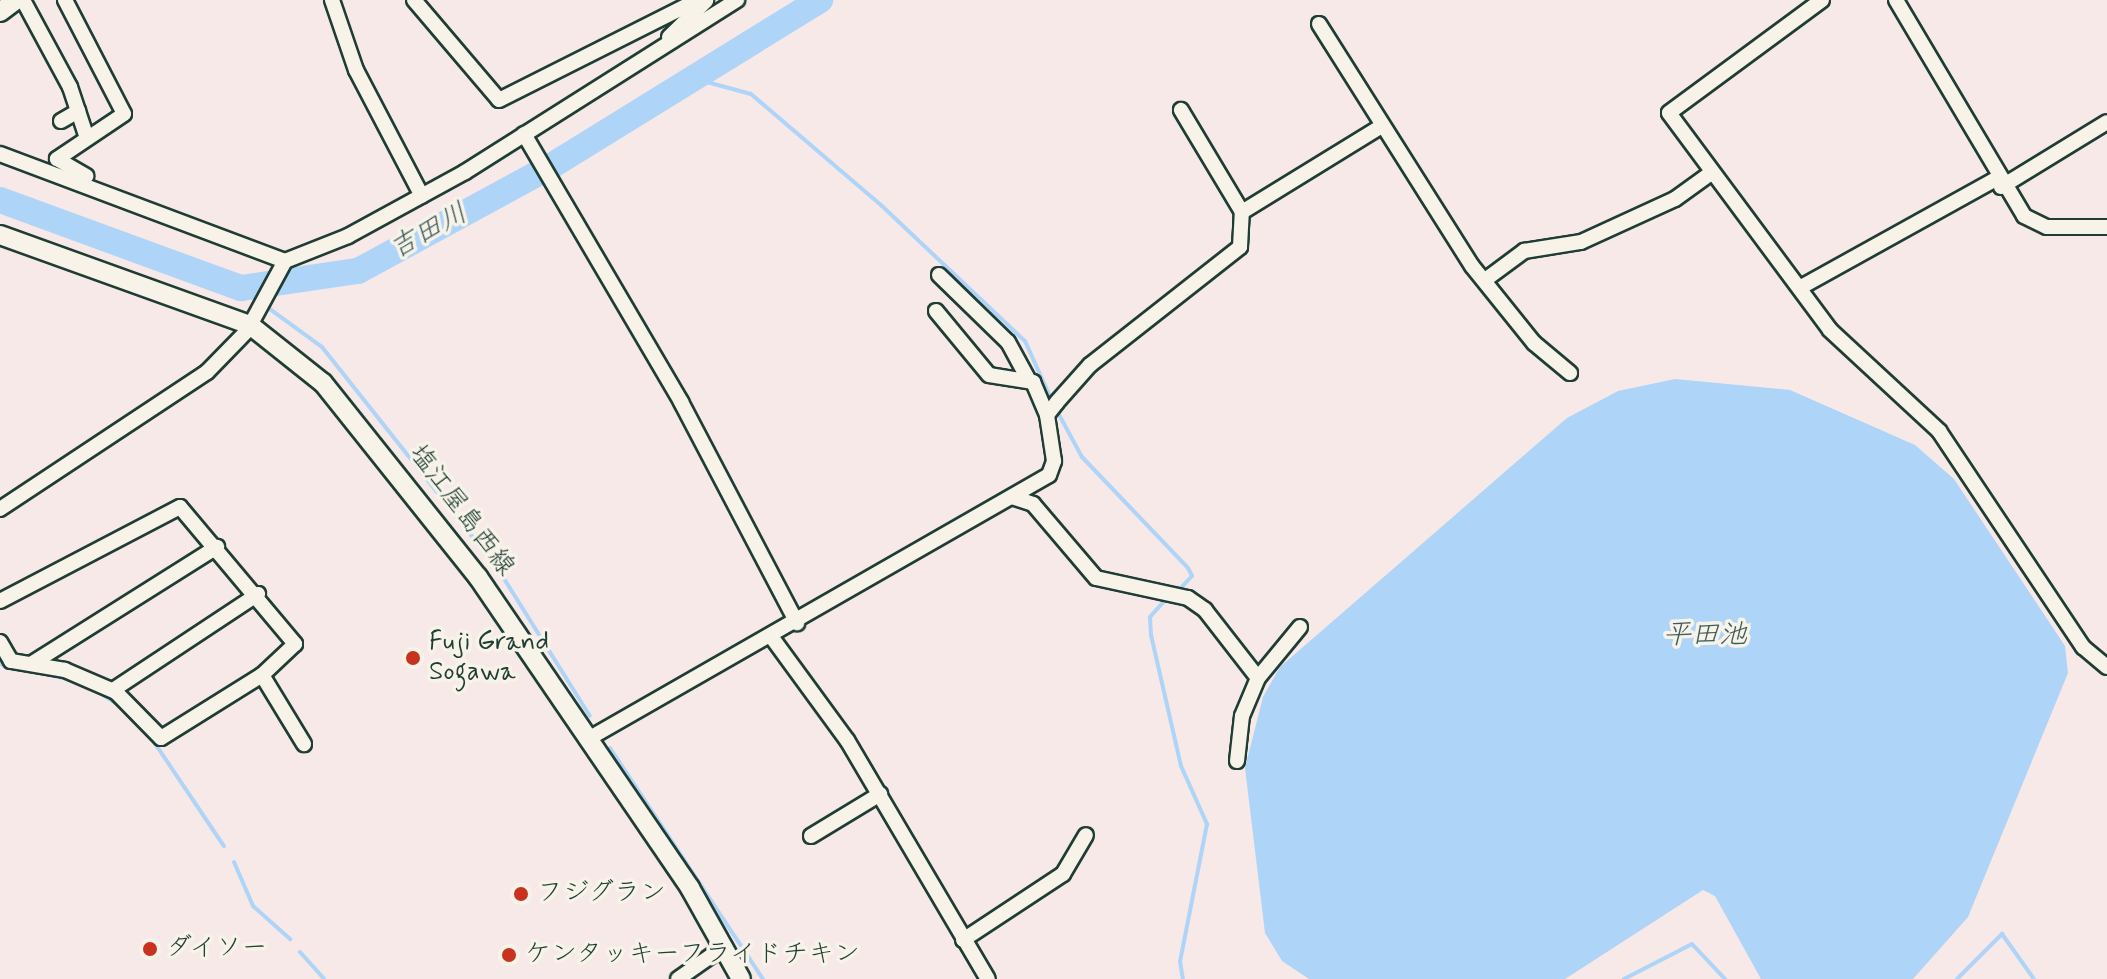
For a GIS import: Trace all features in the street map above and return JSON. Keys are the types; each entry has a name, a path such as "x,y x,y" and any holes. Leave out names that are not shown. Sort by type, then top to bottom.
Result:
{"main road":[{"path":"0,12 16,0"},
{"name":"塩江屋島西線","path":"0,235 253,320 323,383 396,466 588,739 725,946 741,979"}],"street":[{"path":"23,0 78,111 87,138"},
{"path":"65,0 124,114 57,159 104,183 106,192"},
{"path":"414,0 499,100 698,0"},
{"path":"643,62 706,0"},
{"path":"0,509 190,385 253,320 283,264 528,140 737,0"},
{"path":"1822,0 1669,113 1766,251 1803,286 1830,330 1939,431 2083,647 2107,667"},
{"path":"1896,0 1999,183 2035,224 2107,227"},
{"path":"334,1 356,70 422,196"},
{"path":"1319,24 1380,127 1485,280 1534,343 1570,373"},
{"path":"1052,409 1090,365 1240,247 1242,212 1181,110"},
{"path":"61,121 78,111"},
{"path":"1803,286 1999,183 2107,122"},
{"path":"1242,212 1380,127"},
{"path":"528,140 797,623"},
{"path":"0,154 106,192 283,264"},
{"path":"1485,280 1524,251 1581,242 1675,199 1711,173"},
{"path":"588,739 773,639 1049,475 1054,461 1052,409 1028,379 1008,342 939,275"},
{"path":"957,295 932,314 989,375 1028,379"},
{"path":"1012,497 1033,504 1096,578 1177,596 1205,610 1258,678"},
{"path":"0,601 180,507 258,594 295,644 262,675 161,738 113,690 31,664 11,661 0,642"},
{"path":"31,664 217,547"},
{"path":"113,690 258,594"},
{"path":"1237,761 1242,716 1258,678 1300,627"},
{"path":"773,639 880,794 988,979"},
{"path":"262,675 304,744"},
{"path":"811,836 880,794"},
{"path":"963,940 1063,874 1086,835"},
{"path":"678,979 725,946"}],"water":[{"name":"平田池","path":"1675,379 1790,390 1915,445 1954,479 2065,646 2068,673 1968,917 1913,979 1761,979 1715,896 1703,890 1565,979 1309,979 1282,961 1265,933 1245,768 1263,697 1280,667 1567,418 1618,391"}],"waterway":[{"name":"吉田川","path":"0,200 241,288 358,271 548,168 820,0"},
{"path":"692,78 751,94 882,206 1025,341 1052,401"},
{"path":"241,288 322,347 498,569 590,716"},
{"path":"1056,409 1082,457 1188,568 1192,576 1178,591"},
{"path":"1167,598 1150,617 1151,635 1181,766 1207,824 1180,961 1183,979"},
{"path":"0,664 72,680"},
{"path":"99,692 121,707"},
{"path":"152,739 224,846"},
{"path":"610,748 763,979"},
{"path":"234,862 253,906 290,939"},
{"path":"1957,979 2002,934 2034,979"},
{"path":"1624,979 1692,944 1725,979"},
{"path":"300,952 324,979"}],"place":[{"name":"Fuji Grand Sogawa","path":"413,658"},
{"name":"フジグラン","path":"521,894"},
{"name":"ダイソー","path":"150,949"},
{"name":"ケンタッキーフライドチキン","path":"509,955"}]}
